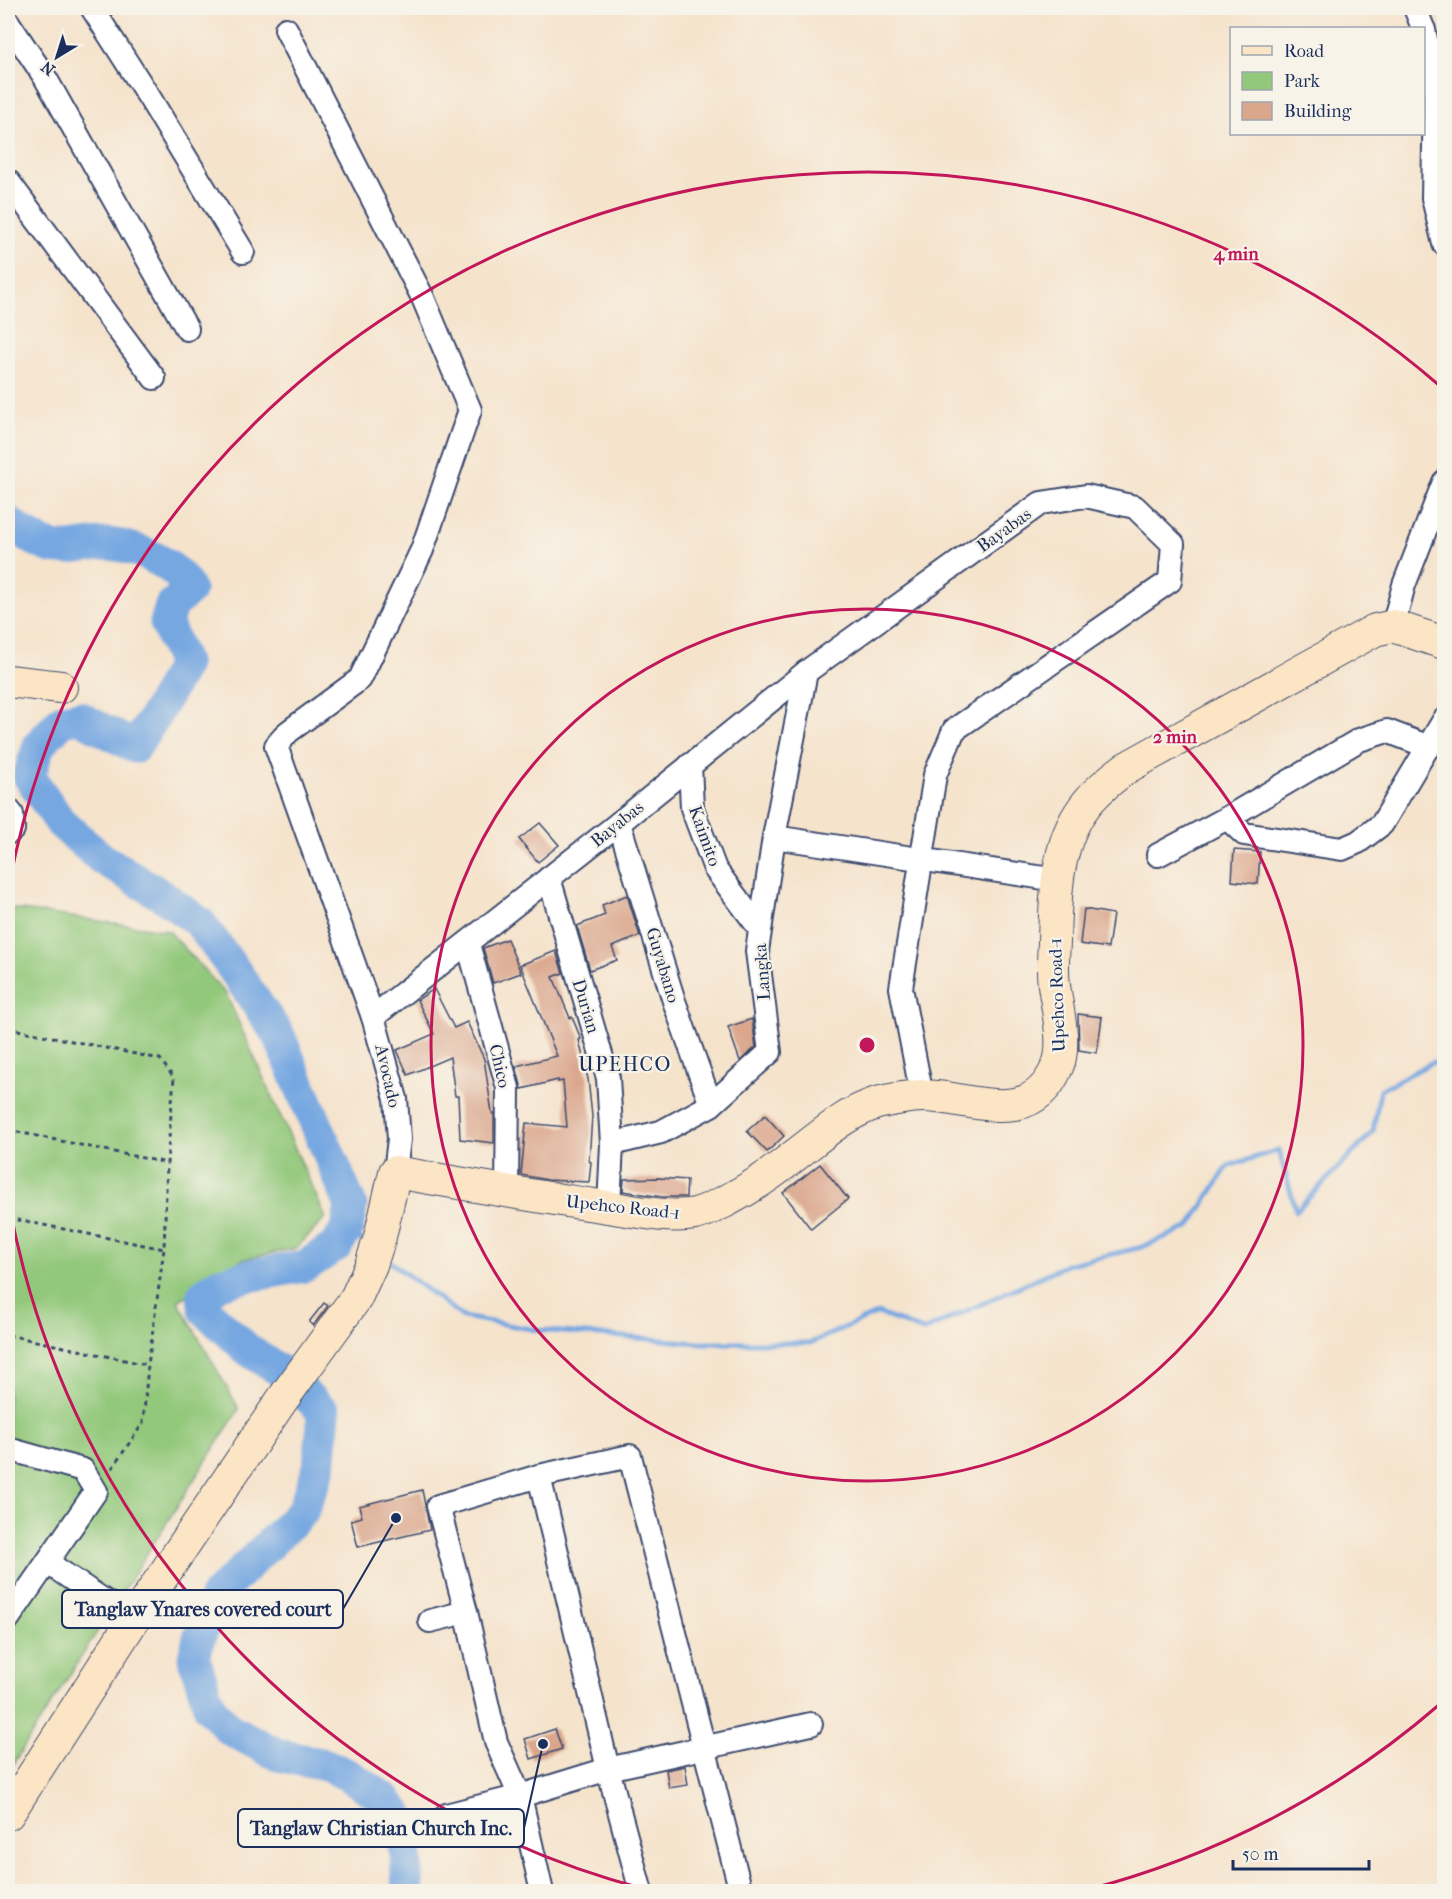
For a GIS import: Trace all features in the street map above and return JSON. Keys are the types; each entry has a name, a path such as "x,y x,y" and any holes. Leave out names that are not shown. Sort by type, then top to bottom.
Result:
{"street":[{"path":"92,8 243,252"},
{"path":"1415,8 1422,27"},
{"path":"8,22 46,80 187,329"},
{"name":"Avocado","path":"286,29 423,298 470,410 422,550 360,679 288,732 276,746 373,1017 396,1099 399,1139 395,1172"},
{"path":"1425,37 1435,95 1433,198 1444,244"},
{"path":"8,181 154,378"},
{"path":"1444,482 1407,577 1393,626 1444,644"},
{"name":"Bayabas","path":"373,1017 620,823 806,672 1041,503 1086,496 1135,507 1173,544 1170,581 954,730 935,775 901,988 922,1096"},
{"name":"Upehco Road-1","path":"395,1172 609,1207 674,1215 694,1214 711,1209 752,1187 825,1131 878,1103 922,1096 1008,1106 1029,1102 1049,1082 1062,1053 1053,977 1054,924 1058,880 1066,844 1084,807 1110,780 1126,768 1349,643 1375,630 1393,626"},
{"name":"Langka","path":"612,1144 661,1132 711,1105 770,1052 757,951 774,837 806,672"},
{"path":"8,681 61,687"},
{"path":"1227,818 1244,834 1342,849 1358,842 1382,824 1444,720"},
{"path":"1158,855 1227,818 1359,740 1387,731 1429,747"},
{"name":"Kaimito","path":"690,765 692,808 715,869 760,929"},
{"path":"8,808 12,814 13,830 8,833"},
{"name":"Guyabano","path":"620,823 674,1001 711,1105"},
{"path":"774,837 1058,880"},
{"name":"Durian","path":"549,878 608,1078 612,1144 609,1207"},
{"name":"Chico","path":"468,944 508,1088 507,1191"},
{"path":"8,1814 133,1620 282,1400 356,1298 376,1251 395,1172"},
{"path":"8,1449 83,1470 96,1491 8,1619"},
{"path":"542,1892 519,1796 496,1742 466,1612 438,1506 538,1476 630,1456 741,1892"},
{"path":"538,1476 608,1770 641,1892"},
{"path":"48,1563 133,1620"},
{"path":"430,1622 466,1612"},
{"path":"446,1815 608,1770 811,1724"}],"path":[{"path":"8,1028 160,1059 174,1078 166,1163 164,1249 148,1365 143,1423 96,1491"},
{"path":"8,1130 166,1163"},
{"path":"8,1218 164,1249"},
{"path":"8,1335 148,1365"}],"green space":[{"path":"8,908 169,931 226,994 326,1218 296,1248 241,1260 178,1301 239,1409 8,1772"}],"building":[{"path":"540,823 559,845 538,862 519,839"},
{"path":"1234,850 1260,852 1258,884 1232,881"},
{"path":"627,895 640,936 612,947 617,960 590,970 577,926 605,915 602,905"},
{"path":"1084,909 1113,914 1108,948 1080,944"},
{"path":"507,939 521,973 493,983 483,948"},
{"path":"556,951 563,973 553,977 581,1039 579,1040 588,1079 592,1116 589,1182 548,1180 521,1175 526,1123 567,1127 563,1081 558,1082 558,1080 522,1089 516,1066 557,1056 520,965"},
{"path":"434,989 454,1028 467,1022 484,1059 492,1113 494,1113 494,1143 460,1139 458,1096 455,1096 450,1057 408,1075 397,1050 434,1034 417,1000"},
{"path":"1078,1014 1102,1017 1097,1053 1079,1050"},
{"path":"752,1019 756,1047 740,1061 728,1027"},
{"path":"765,1115 784,1136 767,1152 747,1131"},
{"path":"820,1164 848,1199 811,1229 783,1193"},
{"path":"624,1179 687,1180 686,1197 662,1197 623,1191"},
{"path":"324,1303 328,1306 313,1326 309,1322"},
{"path":"422,1490 430,1530 358,1547 351,1520 362,1517 359,1506"},
{"path":"555,1729 562,1749 531,1759 525,1739"},
{"path":"685,1766 688,1785 669,1788 666,1770"}],"waterway":[{"path":"8,522 31,538 51,547 69,548 108,544 130,548 154,558 176,572 189,590 171,606 166,623 184,664 135,747 79,717 62,720 39,745 29,776 61,823 101,858 166,898 200,923 279,1036 351,1206 347,1229 336,1246 305,1266 219,1283 203,1295 205,1310 248,1350 279,1370 324,1412 319,1468 302,1512 216,1596 199,1638 194,1658 210,1708 229,1729 278,1755 326,1765 348,1775 384,1798 399,1816 406,1853 408,1892"},
{"path":"385,1258 463,1317 537,1330 700,1343 810,1343 878,1313 923,1331 1066,1265 1142,1247 1189,1227 1228,1166 1279,1150 1296,1211 1373,1132 1380,1090 1433,1062 1444,1067"},
{"path":"347,1229 368,1245"}],"place":[{"name":"Tanglaw Ynares covered court","path":"396,1518"},
{"name":"Tanglaw Christian Church Inc.","path":"543,1744"}],"district":[{"name":"UPEHCO","path":"625,1064"}]}
